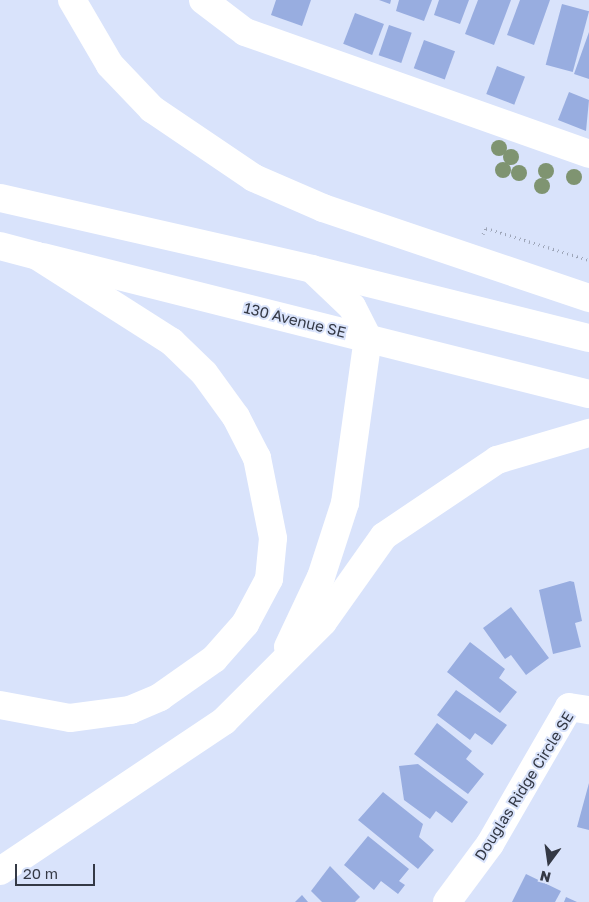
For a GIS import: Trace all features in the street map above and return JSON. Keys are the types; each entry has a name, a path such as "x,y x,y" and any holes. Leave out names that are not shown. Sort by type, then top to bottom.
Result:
{"main road":[{"path":"72,0 110,65 152,109 205,148 254,178 323,208 589,298"},
{"path":"203,0 245,32 589,154"},
{"path":"0,198 312,269 589,338"},
{"name":"130 Avenue SE","path":"0,246 589,394"},
{"path":"0,705 70,718 130,710 160,696 214,659 245,624 269,579 273,538 257,458 236,417 204,372 172,342 37,256"},
{"path":"279,667 321,577 345,503 368,338 352,307 312,269"},
{"path":"0,871 224,721 323,622 384,536 497,460 589,433"},
{"name":"Douglas Ridge Circle SE","path":"447,902 490,844 569,707 589,710"}],"path":[{"path":"482,238 486,228 589,260"}],"building":[{"path":"276,0 311,0 302,26 271,15"},
{"path":"379,0 391,0 390,4"},
{"path":"399,0 432,0 424,21 396,11"},
{"path":"439,0 469,0 460,24 434,15"},
{"path":"478,0 511,0 494,45 465,34"},
{"path":"520,0 550,0 534,45 507,35"},
{"path":"562,4 589,11 573,72 546,65"},
{"path":"355,13 384,24 372,55 343,44"},
{"path":"389,25 412,33 401,63 379,55"},
{"path":"589,32 589,79 574,74"},
{"path":"424,40 455,51 445,79 414,68"},
{"path":"497,66 525,77 514,105 486,94"},
{"path":"569,92 589,100 586,131 558,120"},
{"path":"570,581 574,582 582,621 575,623 581,647 553,654 539,590"},
{"path":"511,607 549,658 526,675 511,655 505,659 483,628"},
{"path":"470,642 505,669 499,678 517,692 500,713 447,672"},
{"path":"456,690 507,725 492,745 475,733 470,740 437,715"},
{"path":"437,723 472,751 466,759 484,774 468,794 414,754"},
{"path":"418,764 468,802 452,823 436,811 430,819 404,800 399,766"},
{"path":"589,783 589,830 577,827"},
{"path":"383,792 423,824 419,837 434,850 418,869 358,820"},
{"path":"368,836 409,869 399,881 405,885 398,894 381,881 374,890 344,865"},
{"path":"330,866 360,897 355,902 322,902 311,891"},
{"path":"526,874 561,891 555,902 512,902"},
{"path":"302,895 308,902 295,902"},
{"path":"566,897 577,902 564,902"}]}
